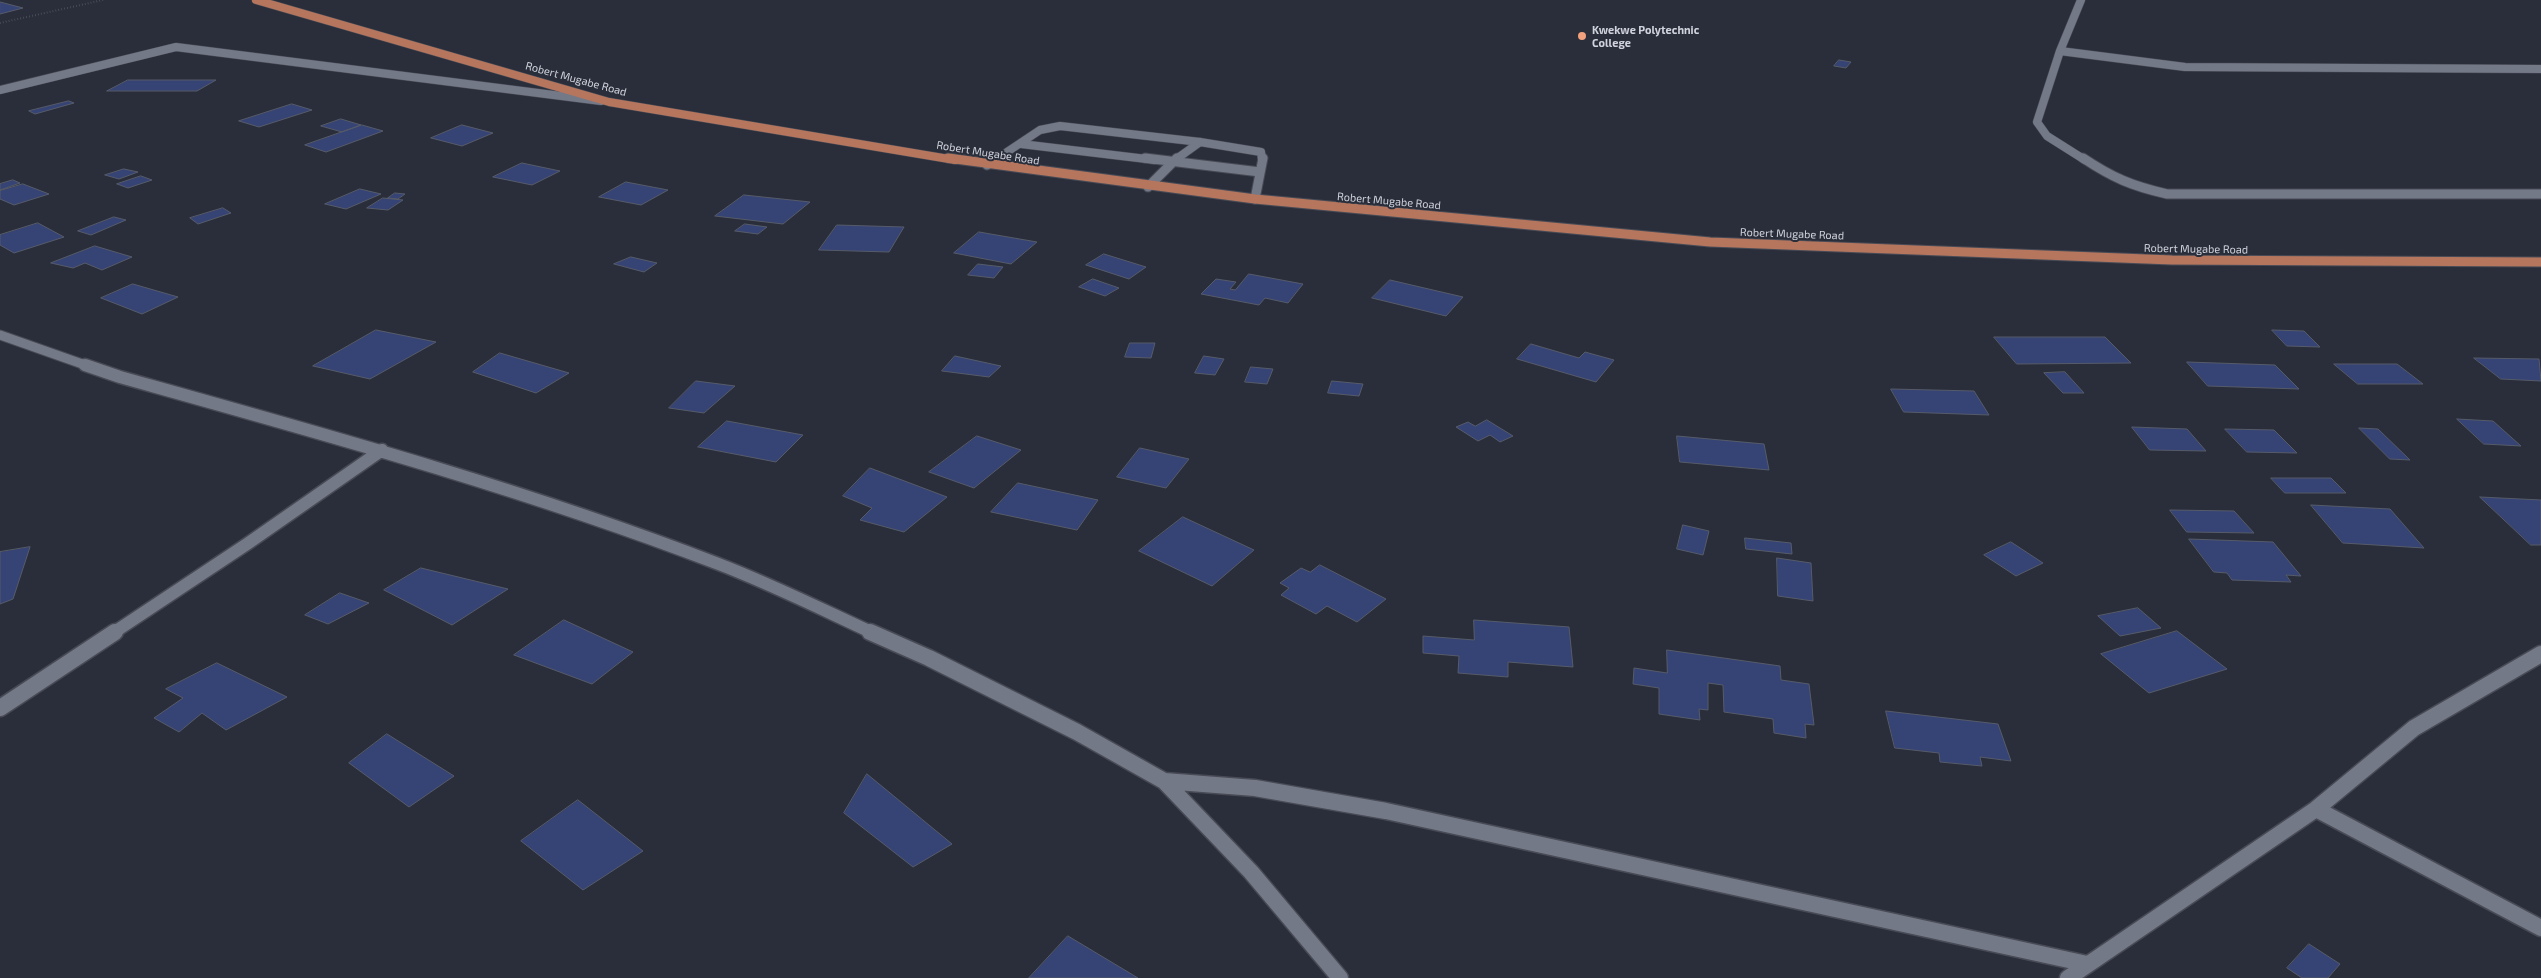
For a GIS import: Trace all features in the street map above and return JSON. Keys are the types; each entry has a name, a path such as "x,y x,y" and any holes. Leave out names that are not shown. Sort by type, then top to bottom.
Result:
{"main road":[{"name":"Robert Mugabe Road","path":"256,0 609,102 987,165 1148,187 1255,199 1710,242 2172,260 2541,262"}],"street":[{"path":"2081,0 2060,51 2037,122 2047,136 2109,175 2133,186 2167,194 2541,194"},
{"path":"0,90 176,47 609,102"},
{"path":"2060,51 2185,67 2541,69"},
{"path":"987,165 1040,130 1060,126 1200,142 1261,152 1263,157 1255,199"},
{"path":"1148,187 1172,162 1200,142"},
{"path":"1021,144 1260,172"},
{"path":"0,335 120,377 382,450 528,496 717,563 929,658 1076,732 1164,781 1251,872 1340,978"},
{"path":"0,708 247,544 382,450"},
{"path":"2068,978 2316,809 2414,728 2541,654"},
{"path":"1164,781 1255,788 1376,809 2087,964"},
{"path":"2316,809 2541,928"}],"path":[{"path":"0,23 103,0"}],"building":[{"path":"0,2 23,8 0,14"},
{"path":"1839,60 1851,62 1846,68 1834,66"},
{"path":"128,80 216,80 197,91 107,91"},
{"path":"69,101 74,103 35,114 29,111"},
{"path":"292,104 312,110 259,127 239,121"},
{"path":"341,119 361,125 342,132 321,126"},
{"path":"362,125 383,131 326,152 305,145"},
{"path":"462,125 493,133 462,146 431,138"},
{"path":"522,163 560,171 532,185 493,177"},
{"path":"124,169 138,172 119,179 105,175"},
{"path":"141,176 152,180 128,188 117,184"},
{"path":"13,180 20,183 0,190 0,184"},
{"path":"626,182 668,190 641,205 599,197"},
{"path":"23,184 49,194 14,205 0,199 0,191"},
{"path":"360,189 381,194 346,209 325,204"},
{"path":"395,193 405,194 398,199 388,198"},
{"path":"744,195 810,202 783,224 715,216"},
{"path":"383,198 403,200 388,210 367,208"},
{"path":"223,208 231,213 198,224 190,218"},
{"path":"114,217 126,220 91,235 78,231"},
{"path":"38,223 64,237 14,253 0,245 0,235"},
{"path":"745,224 767,227 758,234 735,231"},
{"path":"837,225 904,227 889,252 819,250"},
{"path":"979,232 1037,242 1011,264 954,253"},
{"path":"95,246 132,257 102,270 85,263 73,268 51,263"},
{"path":"1104,254 1146,267 1129,279 1086,265"},
{"path":"631,257 657,263 644,272 614,264"},
{"path":"978,264 1003,267 994,278 968,275"},
{"path":"1249,274 1303,284 1288,303 1265,298 1259,305 1201,294 1216,279 1236,282 1230,289 1235,290"},
{"path":"1093,279 1119,288 1105,296 1079,287"},
{"path":"1390,280 1463,297 1446,316 1372,298"},
{"path":"133,284 178,297 142,314 101,298"},
{"path":"376,330 436,342 370,379 313,366"},
{"path":"2272,330 2304,331 2320,347 2287,346"},
{"path":"1994,337 2105,337 2131,363 2017,364"},
{"path":"1130,343 1155,343 1151,358 1125,357"},
{"path":"1531,344 1579,358 1585,352 1614,360 1596,382 1517,359"},
{"path":"500,353 569,373 536,393 473,372"},
{"path":"955,356 1001,366 989,377 942,371"},
{"path":"1204,356 1224,359 1215,375 1195,373"},
{"path":"2474,358 2539,359 2541,381 2501,379"},
{"path":"2187,362 2275,365 2299,389 2208,386"},
{"path":"2334,364 2397,364 2423,384 2358,384"},
{"path":"1251,367 1273,369 1267,384 1245,382"},
{"path":"2065,372 2084,393 2063,393 2044,373"},
{"path":"696,381 735,386 704,413 669,408"},
{"path":"1332,381 1363,384 1359,396 1328,393"},
{"path":"1891,389 1974,391 1989,415 1904,412"},
{"path":"2457,419 2493,421 2521,446 2484,444"},
{"path":"1487,420 1513,436 1500,442 1490,435 1478,441 1456,427 1468,422 1475,426"},
{"path":"727,421 803,435 776,462 698,447"},
{"path":"2132,427 2187,429 2206,451 2150,450"},
{"path":"2359,428 2378,429 2410,460 2390,459"},
{"path":"2225,429 2274,430 2297,453 2247,452"},
{"path":"977,436 1021,450 974,488 929,472"},
{"path":"1677,436 1764,444 1769,470 1680,462"},
{"path":"1140,448 1189,459 1166,488 1117,477"},
{"path":"870,468 947,497 904,532 860,520 872,508 843,496"},
{"path":"2271,478 2331,478 2346,493 2285,493"},
{"path":"1018,483 1098,500 1077,530 991,512"},
{"path":"2480,497 2541,500 2541,545 2531,545"},
{"path":"2311,505 2390,509 2424,548 2343,543"},
{"path":"2170,510 2234,511 2254,533 2187,532"},
{"path":"1183,517 1254,550 1212,586 1139,551"},
{"path":"1683,525 1709,531 1703,555 1677,549"},
{"path":"1745,538 1791,543 1792,554 1746,549"},
{"path":"2189,539 2273,542 2301,576 2286,575 2291,582 2232,580 2227,573 2214,572"},
{"path":"2011,542 2043,563 2016,576 1984,555"},
{"path":"30,547 13,599 0,604 0,552"},
{"path":"1777,558 1811,563 1813,601 1778,596"},
{"path":"1320,565 1386,599 1357,622 1327,606 1316,614 1281,595 1289,588 1280,583 1301,568 1310,572"},
{"path":"421,568 508,589 452,625 384,590"},
{"path":"340,593 369,603 328,624 305,615"},
{"path":"2138,608 2161,628 2120,636 2098,616"},
{"path":"564,620 633,652 592,684 514,655"},
{"path":"1474,620 1569,627 1573,667 1508,662 1508,677 1458,673 1459,656 1423,653 1423,636 1474,640"},
{"path":"2177,631 2227,669 2149,693 2101,654"},
{"path":"1667,650 1780,666 1781,680 1809,684 1814,725 1805,724 1806,738 1774,733 1773,719 1724,712 1723,685 1708,683 1708,710 1699,709 1700,720 1659,714 1659,688 1633,684 1634,668 1667,673"},
{"path":"217,663 287,697 226,730 202,713 179,732 154,718 183,698 166,689"},
{"path":"1886,711 1998,724 2011,761 1980,757 1982,766 1940,762 1939,753 1895,748"},
{"path":"387,734 454,776 409,807 349,763"},
{"path":"867,774 952,844 913,867 844,813"},
{"path":"578,800 643,851 583,890 521,841"},
{"path":"1068,936 1138,978 1029,978"},
{"path":"2309,944 2340,964 2328,978 2302,978 2287,968"}],"place":[{"name":"Kwekwe Polytechnic College","path":"1582,36"}]}
